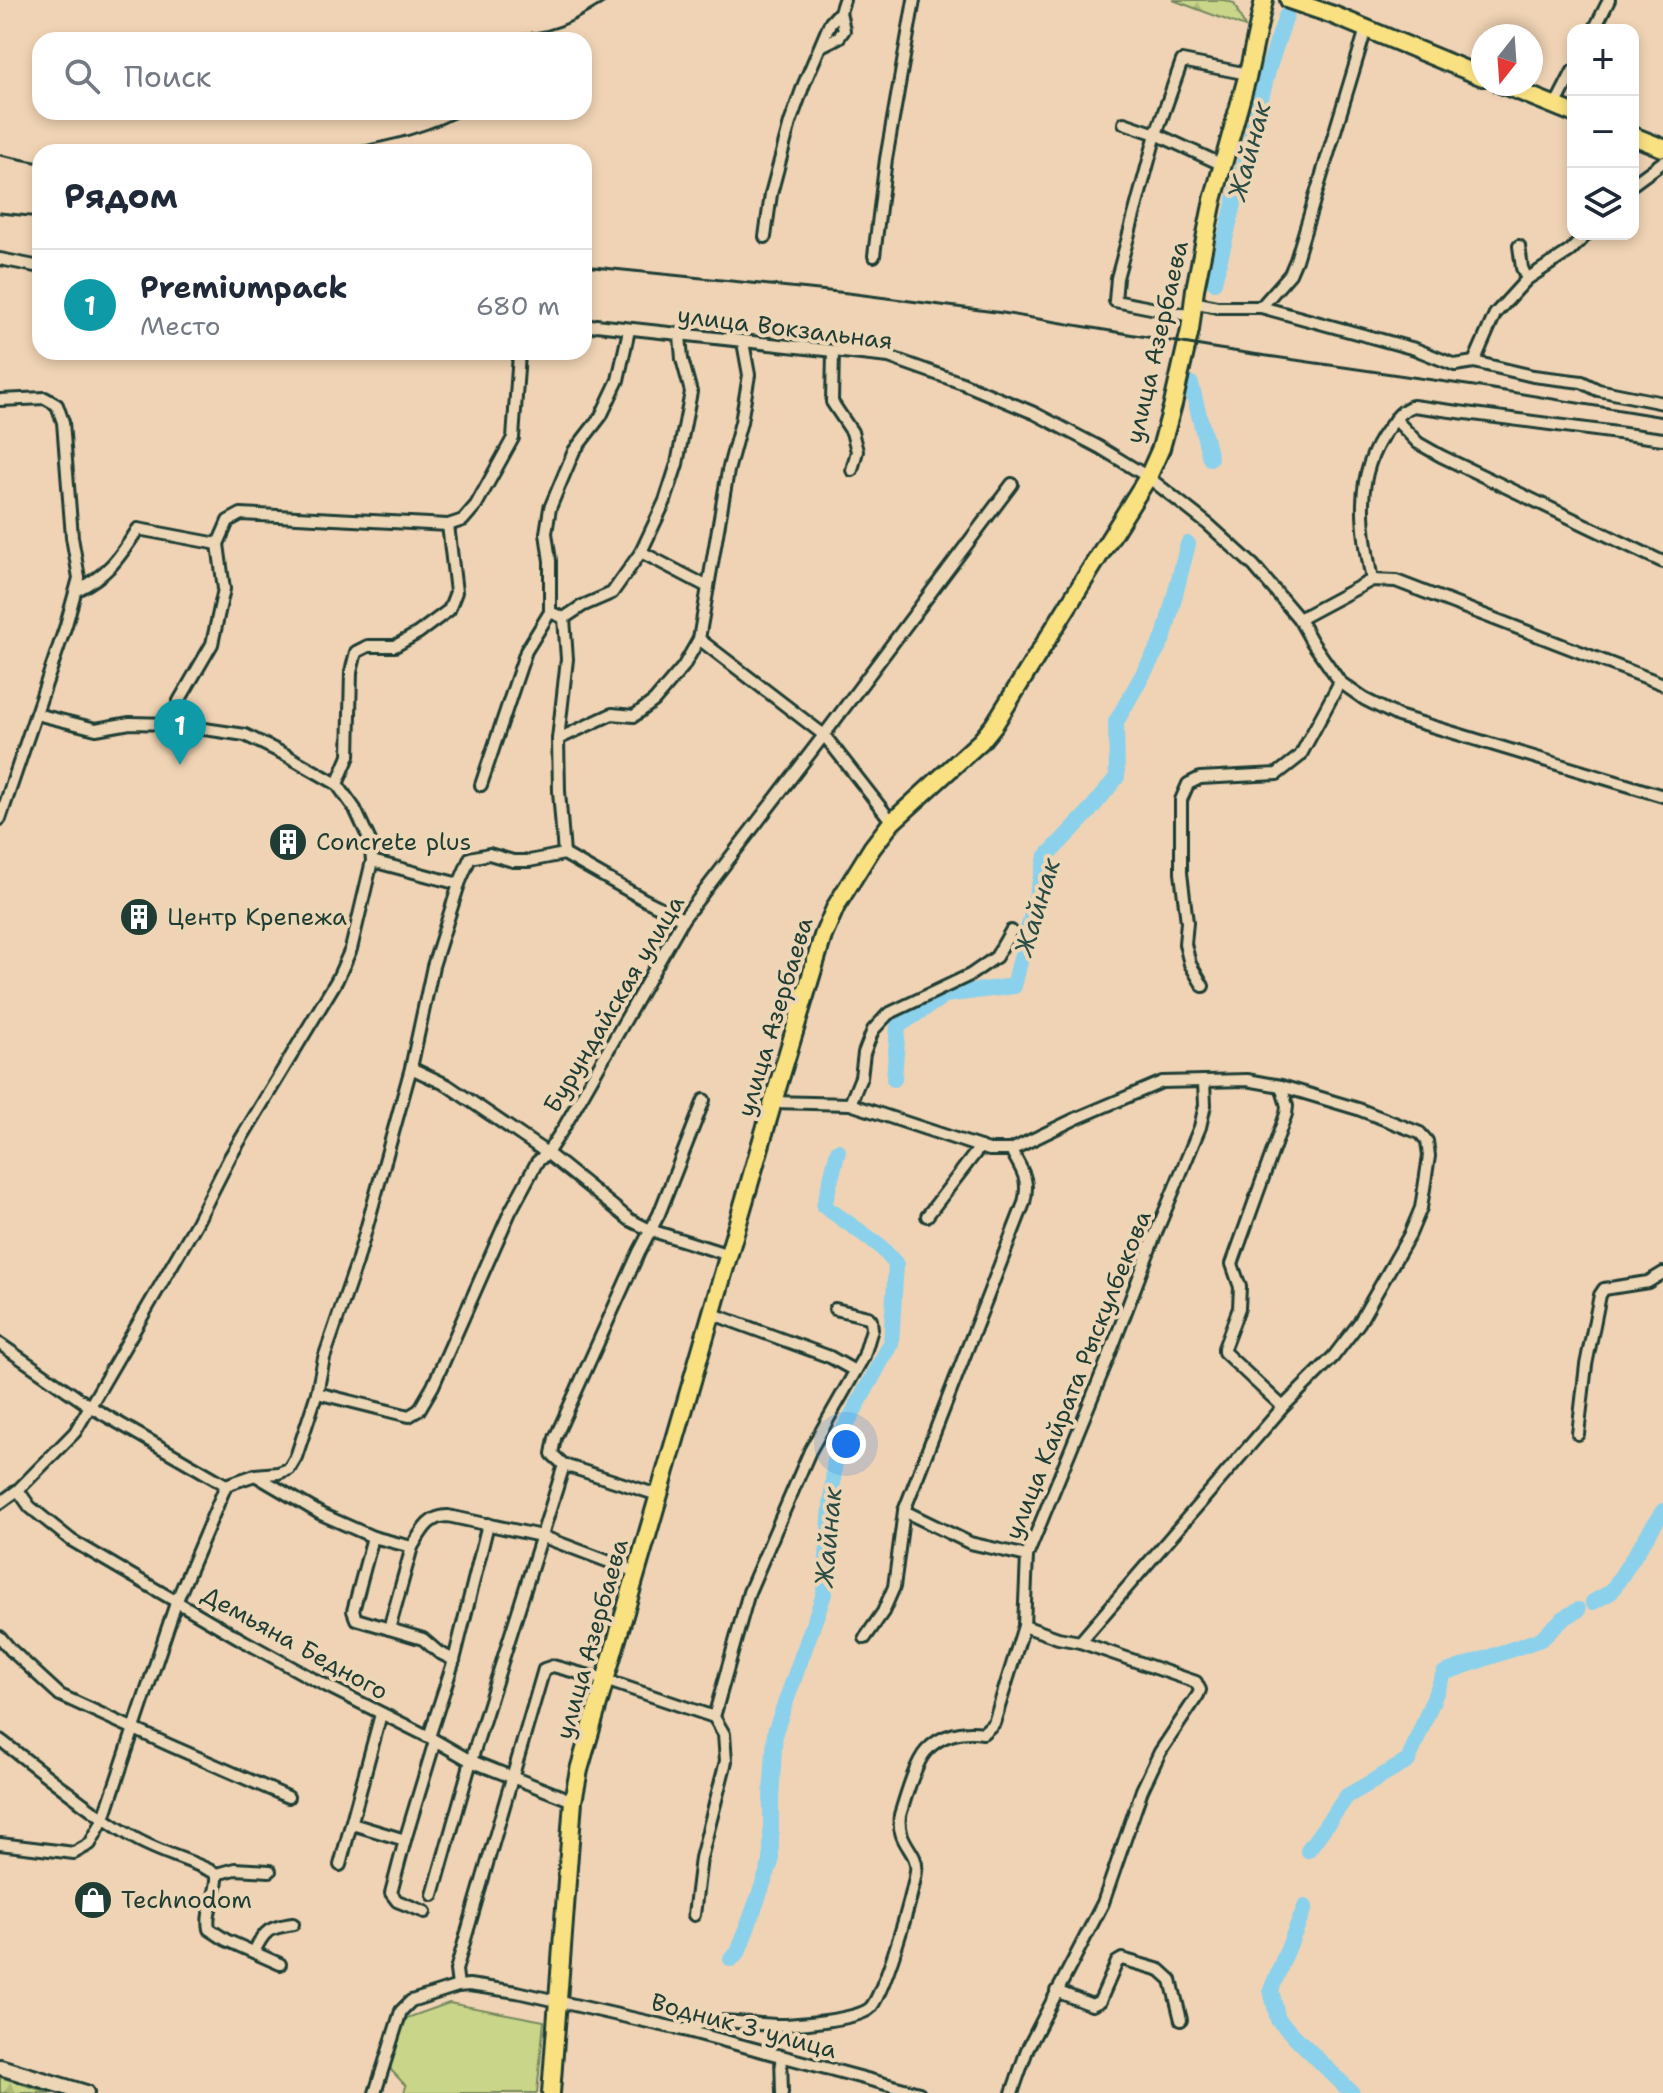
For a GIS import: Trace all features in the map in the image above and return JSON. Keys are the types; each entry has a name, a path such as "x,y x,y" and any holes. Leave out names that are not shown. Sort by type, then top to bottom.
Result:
{"main road":[{"name":"улица Азербаева","path":"551,2093 573,1801 579,1770 823,936 836,906 892,822 981,741 994,725 1148,477 1161,448 1213,200 1248,74 1264,0"},
{"path":"1289,0 1471,72"},
{"path":"1530,96 1567,111"},
{"path":"1639,138 1663,148"},
{"path":"0,2067 86,2093"}],"street":[{"path":"765,237 771,194 790,123 830,23 840,12 844,0"},
{"path":"874,256 886,159 914,0"},
{"path":"1597,24 1609,0"},
{"path":"1261,307 1290,274 1296,260 1366,29"},
{"path":"1248,74 1182,61 1156,134 1117,278 1115,301 1192,309 1261,307 1415,349 1455,365 1474,362 1533,376 1582,382 1598,390 1663,403"},
{"path":"1555,106 1567,83"},
{"path":"1124,123 1223,165"},
{"path":"1639,180 1663,162"},
{"path":"1474,362 1495,314 1527,279 1570,251 1581,240"},
{"path":"1519,246 1527,279"},
{"path":"0,259 32,265"},
{"name":"улица Вокзальная","path":"592,326 889,357 1034,413 1148,477 1209,525 1243,556 1299,619 1340,682"},
{"path":"481,785 526,651 550,612 550,561 546,533 550,508 574,451 601,416 618,380 629,330"},
{"path":"564,618 612,593 641,552 665,501 677,464 691,392 682,359 680,335"},
{"path":"558,739 612,714 634,716 654,701 683,667 699,639 728,471 749,375 743,342"},
{"path":"833,351 832,402 852,432 857,451 852,470"},
{"path":"171,724 179,701 212,644 224,589 218,544 228,521 241,514 448,525 463,520 476,505 513,438 521,360"},
{"path":"0,400 45,398 57,405 63,422 72,537 79,578 0,819"},
{"path":"1372,580 1363,532 1364,477 1377,444 1403,409 1413,406 1663,439"},
{"path":"1395,419 1418,443 1441,456 1663,562"},
{"name":"Бурундайская улица","path":"317,1393 409,1416 419,1410 433,1386 510,1212 537,1162 563,1129 683,919 1012,484"},
{"path":"337,784 349,756 351,672 356,652 368,646 395,646 449,610 456,592 448,525"},
{"path":"77,590 97,580 116,562 138,529 218,544"},
{"path":"641,552 708,587"},
{"path":"1299,619 1372,580 1396,581 1663,684"},
{"path":"550,612 564,618"},
{"path":"564,618 567,659 558,739 564,854"},
{"path":"699,639 824,735 892,822"},
{"path":"1203,986 1190,964 1185,944 1187,922 1181,873 1181,800 1188,784 1200,778 1277,774 1300,756 1340,682 1364,699 1398,716 1663,796"},
{"path":"0,1503 18,1490 75,1432 91,1407 196,1224 230,1157 337,980 351,949 372,861 370,841 365,830 337,784 245,735 171,724 130,723 96,729 36,714"},
{"path":"0,1844 74,1853 90,1844 104,1818 177,1600 226,1485 255,1475 289,1469 296,1457 317,1393 324,1358 357,1262 411,1068 433,966 470,858 489,854 513,861 529,861 564,854 683,919"},
{"path":"372,861 459,884"},
{"path":"850,1104 861,1077 864,1053 873,1030 888,1014 970,975 996,957 1011,931"},
{"path":"411,1068 447,1085 547,1153 630,1220 650,1230 729,1255"},
{"path":"773,1102 850,1104 1000,1151 1011,1150 1162,1082 1247,1080 1281,1086 1358,1109 1420,1133 1427,1141 1429,1156 1421,1208 1410,1234 1359,1323 1333,1357 1283,1407 1080,1642"},
{"name":"улица Кайрата Рыскулбекова","path":"904,1511 970,1543 1027,1556 1200,1127 1205,1105 1204,1082"},
{"path":"1281,1086 1286,1114 1232,1264 1240,1287 1239,1308 1224,1352 1283,1407"},
{"path":"658,1495 564,1465 552,1454 555,1438 659,1214 704,1100"},
{"path":"927,1216 980,1147"},
{"path":"865,1638 883,1612 894,1587 904,1511 1024,1203 1026,1179 1011,1150"},
{"path":"1578,1434 1586,1365 1600,1295 1612,1286 1637,1285 1663,1273"},
{"path":"714,1717 749,1592 810,1451 864,1356 872,1329 871,1320 835,1309"},
{"path":"713,1314 830,1357 855,1371"},
{"path":"0,1344 91,1407 226,1485"},
{"path":"433,1895 471,1761 564,1465"},
{"path":"255,1475 321,1514 373,1537 412,1547"},
{"name":"Демьяна Бедного","path":"18,1490 30,1507 71,1540 299,1672 471,1761 573,1801"},
{"path":"389,1629 412,1547 429,1520 438,1516 541,1536 636,1572"},
{"path":"425,1912 397,1901 391,1893 488,1524"},
{"path":"373,1537 353,1611 356,1619 423,1639 454,1660"},
{"path":"684,2030 710,2021 787,2025 838,2018 862,2013 876,2003 900,1937 917,1869 913,1855 902,1839 898,1826 900,1815 925,1751 957,1732 983,1733 994,1723 1024,1626 1027,1556"},
{"path":"1012,2093 1027,2050 1103,1903 1148,1777 1160,1752 1200,1690 1196,1682 1185,1678 1024,1626"},
{"path":"0,1637 60,1695 288,1797"},
{"path":"375,2093 401,2011 411,2001 458,1986 456,1970 544,1669 553,1666 605,1680 714,1717 724,1734 726,1761 701,1858 694,1915"},
{"path":"340,1865 381,1714"},
{"path":"0,1740 104,1818 161,1852 217,1874 235,1869 270,1871"},
{"path":"352,1824 405,1840"},
{"path":"217,1874 218,1883 207,1919 209,1929 280,1964"},
{"path":"254,1952 266,1931 293,1924"},
{"path":"1056,1991 1092,2005 1100,2001 1117,1962 1122,1959 1160,1970 1171,1980 1181,2020"},
{"name":"Водник 3 улица","path":"458,1986 483,1985 684,2030 919,2093"},
{"path":"781,2056 782,2093"}],"green space":[{"path":"1173,0 1224,0 1234,3 1245,27"},
{"path":"449,2003 544,2021 537,2093 404,2093 406,2086 391,2070 389,2056 407,2018"},
{"path":"0,2077 50,2093 0,2093"}],"waterway":[{"name":"Жайнак","path":"1214,282 1269,67 1286,16"},
{"name":"Жайнак","path":"1191,384 1210,458"},
{"name":"Жайнак","path":"894,1079 898,1026 945,995 1014,986 1046,857 1117,777 1116,722 1164,637 1188,544"},
{"name":"Жайнак","path":"731,1959 738,1953 771,1862 775,1732 824,1594 836,1444 891,1343 896,1264 879,1245 824,1206 838,1151"},
{"path":"1593,1602 1611,1592 1663,1511"},
{"path":"1308,1850 1347,1796 1408,1761 1444,1673 1541,1639 1578,1610"},
{"path":"1305,1907 1271,1990 1278,2020 1352,2093"}],"railway":[{"path":"540,32 560,26 608,0"},
{"path":"372,144 450,120"},
{"path":"0,155 32,161"},
{"path":"0,213 32,216"},
{"path":"592,267 848,293 1003,313 1663,417"}],"place":[{"name":"Premiumpack","path":"180,765"},
{"name":"Concrete plus","path":"288,842"},
{"name":"Центр Крепежа","path":"139,917"},
{"name":"Technodom","path":"93,1900"}]}
